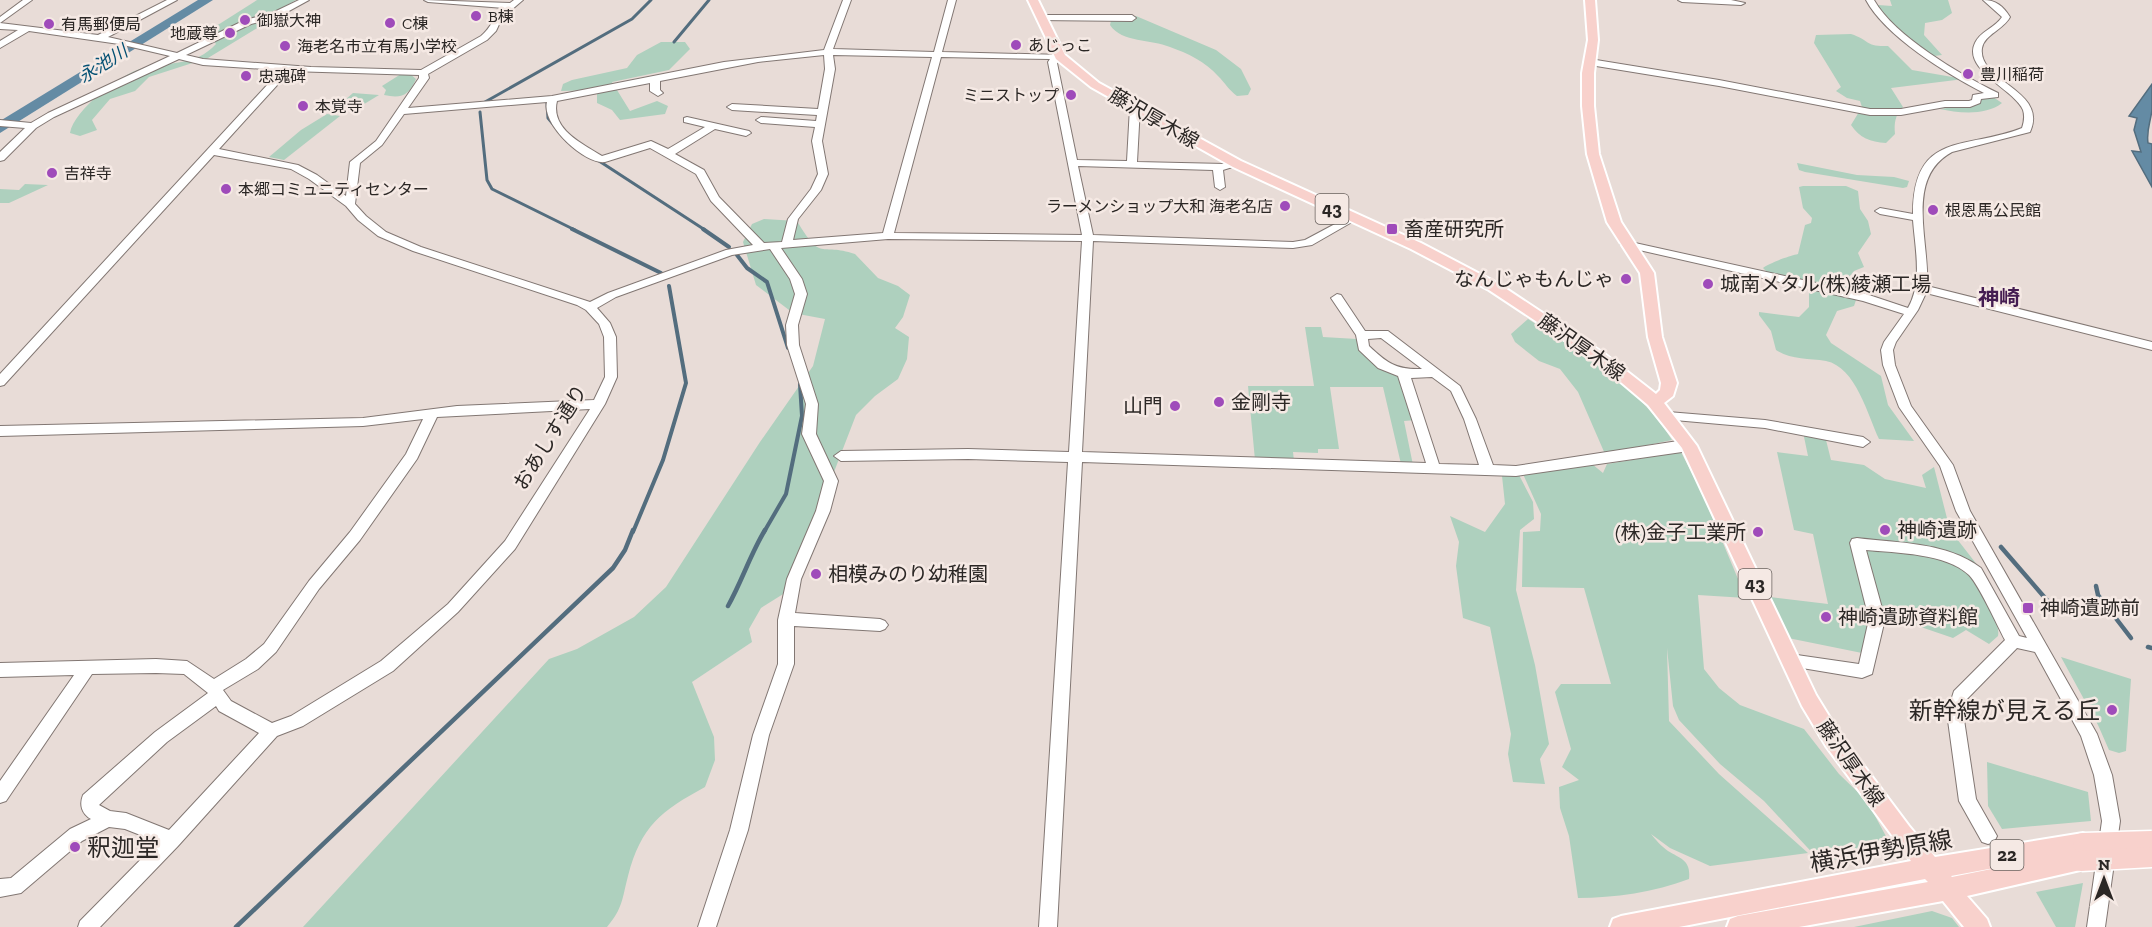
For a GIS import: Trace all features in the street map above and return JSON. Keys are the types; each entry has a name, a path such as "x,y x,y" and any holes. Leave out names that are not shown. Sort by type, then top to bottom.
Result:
{"main road":[{"name":"藤沢厚木線","path":"1033,0 1059,57 1095,85 1236,164 1455,266 1494,287 1601,358 1654,400 1689,446 1809,700 1833,740 1948,889"},
{"path":"1590,0 1593,40 1588,106 1593,153 1614,222 1626,244 1647,273 1655,337 1669,383 1668,392 1663,397 1654,400"},
{"name":"横浜伊勢原線","path":"1738,927 1948,889 2082,852 2152,841"},
{"name":"横浜伊勢原線","path":"1621,927 2038,849 2152,857"},
{"path":"1948,889 1979,927"}],"street":[{"path":"0,21 28,0"},
{"path":"99,38 172,0"},
{"path":"0,158 33,126 66,107 101,93 175,55 248,22 275,15 305,0"},
{"path":"428,0 510,6"},
{"path":"0,26 99,38 203,62 287,69 423,73 484,39 492,31 498,17 519,0"},
{"path":"787,244 793,219 816,190 823,174 817,152 830,69 828,52 847,0"},
{"path":"888,236 952,0"},
{"path":"1682,0 1741,3"},
{"path":"1870,0 1873,10 1896,31 1995,95"},
{"path":"1988,0 2002,10 2006,17 2003,24 1980,41 1977,48 1978,55 1991,76 2018,97 2030,110 2031,116 2027,130 2016,135 1948,150 1928,167 1921,179 1918,192 1920,294 1887,350 1889,365 1905,407 1946,465 1963,511 2077,708 2089,734 2103,775 2111,821 2096,927"},
{"path":"1040,18 1132,18"},
{"path":"0,45 28,28"},
{"path":"401,111 553,99 749,60 792,54 828,52 1059,57"},
{"path":"1048,927 1088,238 1052,62 1059,57"},
{"path":"1590,62 1870,112 1901,112 1924,107 1970,104 1977,100 1978,96 2018,97"},
{"path":"0,382 287,69"},
{"path":"350,204 354,165 379,143 424,78 423,73"},
{"path":"655,78 655,91 658,93"},
{"path":"553,99 550,105 550,118 569,139 601,160 651,144 700,172 715,199 767,246 796,279 801,294 792,325 794,345 812,404 809,434 831,481 823,511 794,579 786,620 788,648 782,681 761,735 739,830 707,927"},
{"path":"732,107 822,112"},
{"path":"1132,164 1135,107"},
{"path":"687,120 746,133"},
{"path":"760,120 820,124"},
{"path":"0,123 33,126"},
{"path":"669,153 715,125"},
{"name":"おあしす通り","path":"87,927 172,840 271,731 297,721 387,666 453,608 510,544 599,404 610,377 610,337 604,323 590,307 560,293 464,265 382,234 362,218 350,204 294,167 211,151"},
{"path":"1072,163 1218,166 1236,164"},
{"path":"1218,166 1220,187"},
{"path":"1880,211 1918,218"},
{"path":"590,307 612,295 730,252 767,246 888,236 1088,238 1302,244 1354,218"},
{"path":"1626,244 1866,298 1909,312"},
{"path":"1921,288 2152,346"},
{"path":"1336,298 1362,335 1364,347 1382,365 1403,374 1437,374"},
{"path":"1362,335 1384,334 1456,389 1470,419 1488,470"},
{"path":"1403,374 1434,468"},
{"path":"0,431 363,422 432,413 599,404"},
{"path":"172,840 126,820 108,819 91,810 89,801 161,737 270,648 314,585 355,536 412,456 432,413"},
{"path":"1668,416 1765,424 1863,442"},
{"path":"841,456 968,454 1076,456 1516,471 1689,446"},
{"path":"1790,660 1862,671 1866,669 1877,618 1857,543 1952,556 1967,563 1977,572 2014,641 2040,647"},
{"path":"786,620 880,624"},
{"path":"1988,836 1968,801 1954,713 1960,696 2014,641"},
{"path":"0,670 156,666 187,668 216,691 225,706 271,731"},
{"path":"0,795 87,668"},
{"path":"8,888 76,835 108,819"}],"green space":[{"path":"257,0 296,0 277,11 198,44 202,35"},
{"path":"1890,0 1948,0 1952,13 1942,20 1925,23 1924,35 1942,55 1934,56 1886,24 1873,9 1878,5 1892,6"},
{"path":"1136,16 1216,50 1241,69 1251,89 1248,95 1237,96 1213,71 1189,55 1162,44 1129,38 1115,31 1110,25 1112,17"},
{"path":"263,21 259,27 208,58 149,77 135,91 110,99 92,120 97,130 80,136 70,133 73,124 89,104 122,77 143,68 191,60 208,51 216,44 214,41 251,23"},
{"path":"1851,34 1871,44 1888,46 1912,70 1964,79 1891,88 1903,107 1896,119 1895,134 1886,143 1875,142 1862,136 1851,125 1862,107 1860,101 1847,98 1836,91 1841,87 1814,43 1816,35"},
{"path":"661,42 685,42 690,49 669,70 612,82 630,111 657,101 668,106 665,114 620,120 612,110 597,103 597,90 561,91 563,84 572,80 627,68 637,55"},
{"path":"401,74 410,74 416,79 411,89 400,96 384,95 386,90 382,86"},
{"path":"353,93 379,95 356,109 338,106"},
{"path":"1993,97 2002,103 1980,112 1955,112 1940,109 1968,105 1980,98"},
{"path":"327,114 340,116 284,160 269,157 301,130"},
{"path":"1797,163 1857,175 1894,177 1909,181 1907,187 1903,188 1805,172 1799,170"},
{"path":"25,184 48,185 9,203 0,203 0,189 19,190"},
{"path":"1846,186 1858,191 1860,209 1868,221 1871,234 1858,253 1864,267 1854,271 1844,283 1856,300 1854,306 1837,311 1826,335 1831,343 1881,376 1888,405 1914,441 1879,439 1860,394 1845,372 1826,361 1794,357 1776,350 1771,331 1759,315 1759,312 1799,317 1809,307 1809,288 1767,272 1763,268 1798,254 1805,225 1811,223 1812,218 1803,208 1799,187"},
{"path":"764,219 797,221 817,247 855,254 878,278 898,286 910,295 903,317 895,328 909,337 907,359 898,379 875,396 856,415 788,591 761,608 749,629 752,642 692,682 714,737 715,760 705,787 676,804 646,832 633,859 619,909 607,927 303,927 549,659 577,649 634,617 666,587 760,442 813,366 825,319 793,313 756,285 743,242 752,224"},
{"path":"1528,319 1588,358 1626,387 1643,403 1672,440 1605,454 1578,392 1560,369 1539,361 1515,342 1511,334"},
{"path":"1305,327 1321,327 1323,337 1357,339 1401,375 1416,420 1404,421 1413,465 1401,464 1383,387 1330,387 1339,449 1318,449 1318,453 1293,452 1294,461 1255,460 1248,386 1314,386"},
{"path":"1803,432 1825,436 1831,460 1864,465 1885,479 1926,488 1922,475 1934,467 1950,530 1978,566 1959,555 1952,554 1974,581 1989,605 1998,627 1998,636 1989,644 1966,630 1953,638 1880,613 1869,614 1862,653 1788,638 1770,597 1828,604 1813,534 1794,530 1777,452 1808,456"},
{"path":"1681,452 1702,493 1746,598 1698,595 1704,669 1719,688 1740,705 1804,729 1839,774 1867,801 1888,840 1869,856 1820,861 1764,801 1720,764 1679,720 1673,706 1667,648 1669,721 1719,774 1808,853 1710,866 1670,848 1651,834 1666,849 1687,864 1689,879 1634,893 1578,898 1569,836 1560,808 1559,787 1579,780 1562,767 1571,749 1555,692 1561,684 1611,684 1584,588 1522,587 1523,532 1540,531 1541,514 1523,474 1592,464 1603,473 1607,464"},
{"path":"1519,475 1533,502 1534,519 1520,530 1516,590 1535,665 1549,744 1540,759 1545,784 1513,782 1508,754 1511,734 1490,627 1463,618 1456,566 1459,542 1450,516 1485,532 1505,504 1502,476"},
{"path":"2061,657 2131,679 2126,751 2119,753 2109,750"},
{"path":"1987,762 2088,792 2091,821 2002,829 1988,806"},
{"path":"2083,883 2075,927 2056,927 2036,892"},
{"path":"1932,911 1952,918 1959,927 1854,927"}],"water":[{"path":"2152,84 2148,143 2152,144 2152,187 2132,151 2141,152 2134,130 2137,118 2129,116"}],"waterway":[{"name":"永池川","path":"0,128 207,0"},
{"path":"485,102 632,19 651,0"},
{"path":"674,42 709,0"},
{"path":"547,102 548,118 567,141"},
{"path":"480,112 487,180 492,189 575,230"},
{"path":"596,159 705,230"},
{"path":"572,229 661,273"},
{"path":"703,229 729,247"},
{"path":"737,255 747,268 767,282 788,348"},
{"path":"633,532 663,460 686,383 669,286"},
{"path":"764,532 786,494 802,416 800,384"},
{"path":"236,927 613,568 625,550 633,530"},
{"path":"728,606 765,530"},
{"path":"2001,547 2052,606"},
{"path":"2096,586 2098,595 2131,638"},
{"path":"2148,647 2152,648"}],"place":[{"name":"B棟","path":"476,16"},
{"name":"御嶽大神","path":"245,20"},
{"name":"C棟","path":"390,23"},
{"name":"有馬郵便局","path":"49,24"},
{"name":"地蔵尊","path":"230,33"},
{"name":"あじっこ","path":"1016,45"},
{"name":"海老名市立有馬小学校","path":"285,46"},
{"name":"豊川稲荷","path":"1968,74"},
{"name":"忠魂碑","path":"246,76"},
{"name":"ミニストップ","path":"1071,95"},
{"name":"本覚寺","path":"303,106"},
{"name":"吉祥寺","path":"52,173"},
{"name":"本郷コミュニティセンター","path":"226,189"},
{"name":"ラーメンショップ大和 海老名店","path":"1285,206"},
{"name":"根恩馬公民館","path":"1933,210"},
{"name":"畜産研究所","path":"1392,229"},
{"name":"なんじゃもんじゃ","path":"1626,279"},
{"name":"城南メタル(株)綾瀬工場","path":"1708,284"},
{"name":"金剛寺","path":"1219,402"},
{"name":"山門","path":"1175,406"},
{"name":"神崎遺跡","path":"1885,530"},
{"name":"(株)金子工業所","path":"1758,532"},
{"name":"相模みのり幼稚園","path":"816,574"},
{"name":"神崎遺跡前","path":"2028,608"},
{"name":"神崎遺跡資料館","path":"1826,617"},
{"name":"新幹線が見える丘","path":"2112,710"},
{"name":"釈迦堂","path":"75,847"}],"district":[{"name":"神崎","path":"1999,297"}]}
